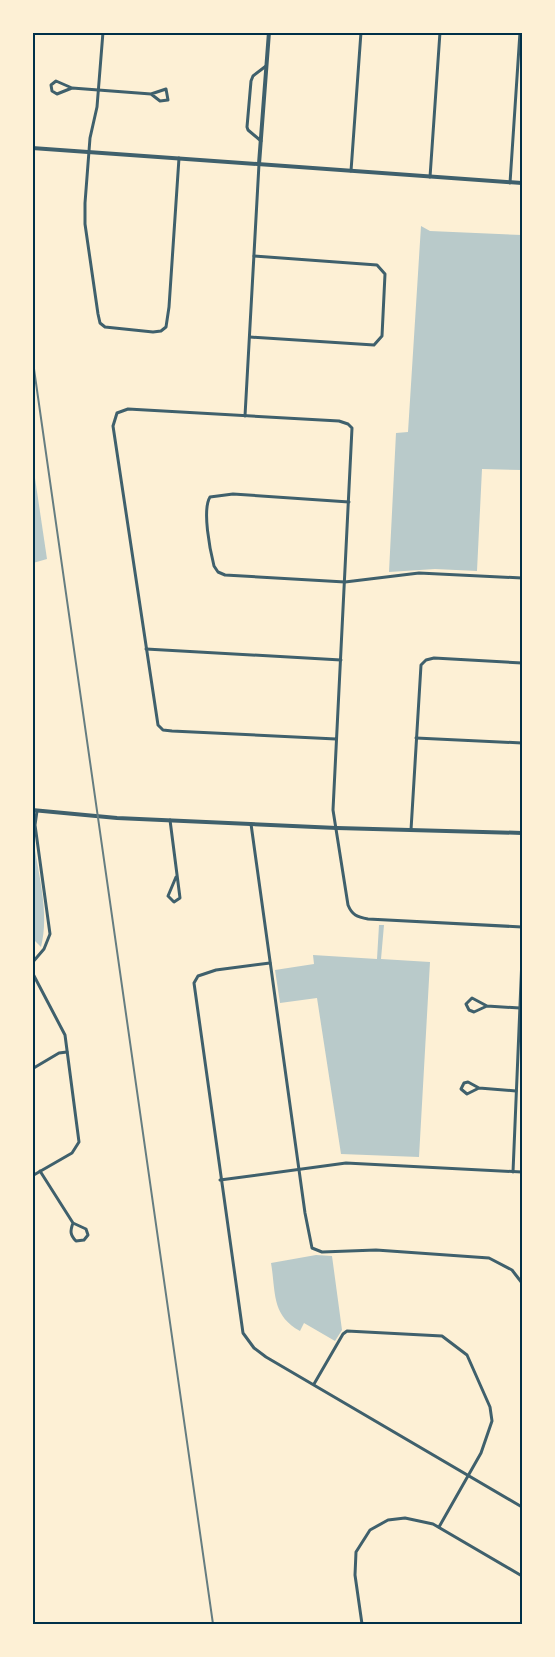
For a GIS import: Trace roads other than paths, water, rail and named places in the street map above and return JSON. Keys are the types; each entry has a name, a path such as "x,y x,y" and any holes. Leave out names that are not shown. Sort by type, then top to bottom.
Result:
{"street":[{"path":"103,32 98,90 88,151 85,224 100,323 113,330 161,331 168,322 179,158"},
{"path":"245,416 259,164 269,32"},
{"path":"351,171 361,32"},
{"path":"430,177 440,32"},
{"path":"510,182 520,32"},
{"path":"261,141 248,130 247,120 253,76 266,66"},
{"path":"72,88 57,94 52,90 51,85 56,81 72,88 151,94 166,89 168,100 160,101 151,94"},
{"path":"32,148 522,183"},
{"path":"250,337 374,344 382,336 384,274 377,265 254,256"},
{"path":"336,739 163,730 158,725 155,718 114,419 117,413 128,409 339,420 352,428 333,810 348,905 352,913 358,918 522,927"},
{"path":"349,502 224,493 210,497 206,503 212,556 218,572 225,575 345,582 420,574 522,578"},
{"path":"146,649 341,660"},
{"path":"411,830 420,665 426,660 434,658 522,663"},
{"path":"416,738 522,743"},
{"path":"32,963 44,949 50,934 35,825 35,810 98,818 337,828 522,833"},
{"path":"170,820 180,898 174,902 168,896 176,878"},
{"path":"252,824 309,1241 312,1248 318,1252 376,1250 479,1256 496,1260 512,1270 522,1283"},
{"path":"513,1172 522,958"},
{"path":"270,963 216,970 198,976 194,983 220,1180 244,1333 254,1348 522,1508"},
{"path":"32,972 59,1021 67,1052 79,1142 72,1153 32,1176"},
{"path":"487,1006 474,1012 469,1010 466,1004 472,998 487,1006 520,1008"},
{"path":"32,1069 59,1054 67,1052"},
{"path":"479,1088 467,1094 461,1089 464,1083 468,1082 479,1088 516,1091"},
{"path":"220,1180 346,1164 522,1172"},
{"path":"40,1171 72,1223 86,1228 88,1235 84,1240 76,1241 72,1237 70,1231 72,1223"},
{"path":"314,1384 343,1334 348,1331 442,1336 467,1355 490,1407 492,1421 490,1433 438,1527"},
{"path":"362,1624 355,1563 356,1552 370,1530 388,1520 405,1518 419,1520 438,1527 522,1576"}],"railway":[{"path":"32,355 213,1624"}]}
